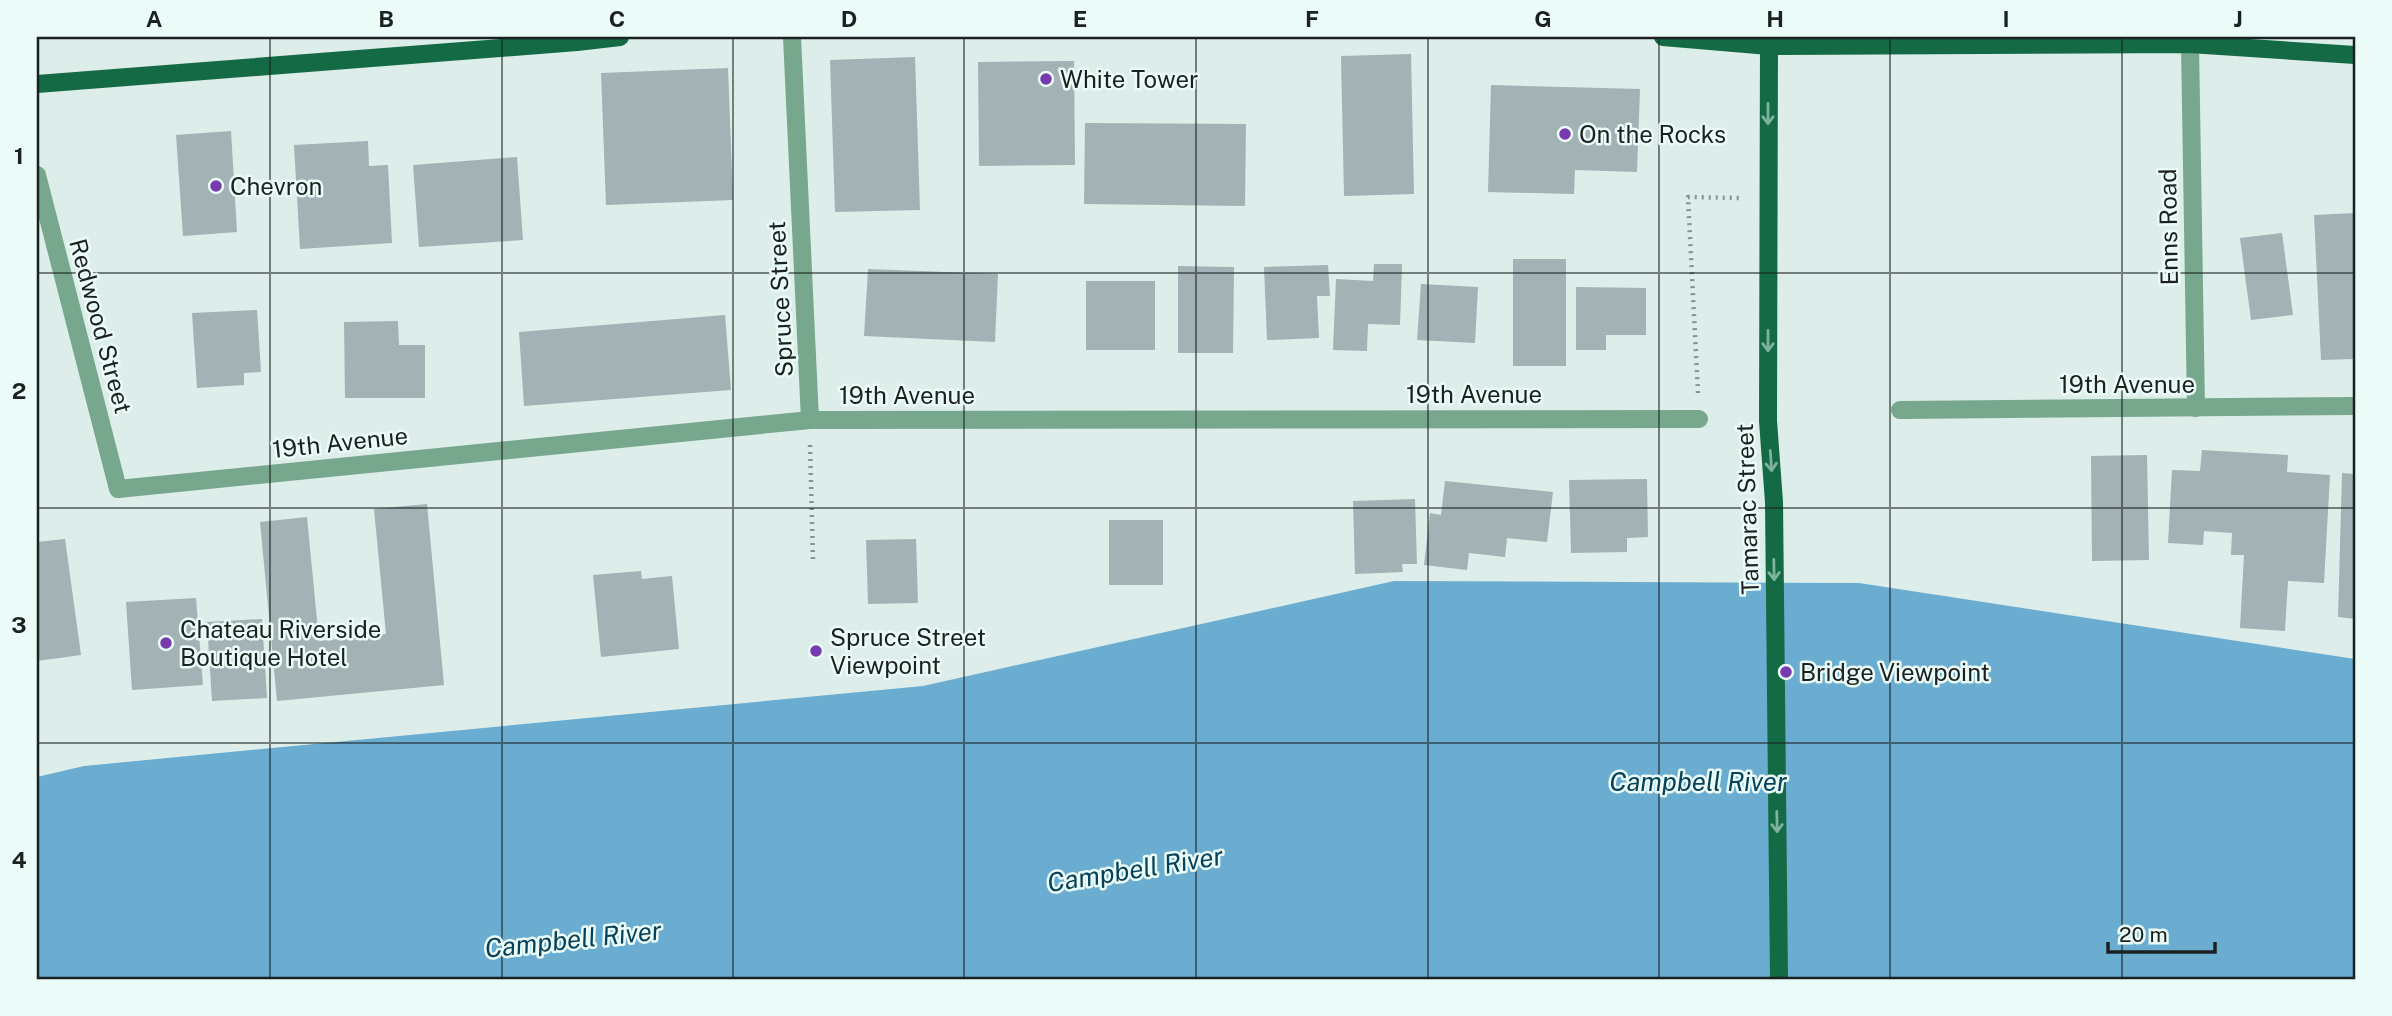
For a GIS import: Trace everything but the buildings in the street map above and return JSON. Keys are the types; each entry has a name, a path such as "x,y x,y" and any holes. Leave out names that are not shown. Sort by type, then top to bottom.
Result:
{"main road":[{"path":"37,84 620,37"},
{"path":"1663,37 1769,41 2190,44 2355,55"},
{"name":"Tamarac Street","path":"1769,41 1768,421 1774,502 1779,979"}],"street":[{"name":"Spruce Street","path":"792,37 810,420"},
{"name":"Enns Road","path":"2190,44 2196,408"},
{"name":"Redwood Street","path":"37,175 118,489"},
{"name":"19th Avenue","path":"1900,410 2355,406"},
{"name":"19th Avenue","path":"118,489 810,420 1699,419"}],"path":[{"path":"1699,419 1688,197 1742,197 1743,210"},
{"path":"810,420 813,559"}],"water":[{"name":"Campbell River","path":"1394,581 1859,583 2355,659 2355,979 37,979 37,777 84,766 923,686"}],"place":[{"name":"White Tower","path":"1046,79"},
{"name":"On the Rocks","path":"1565,134"},
{"name":"Chevron","path":"216,186"},
{"name":"Chateau Riverside Boutique Hotel","path":"166,643"},
{"name":"Spruce Street Viewpoint","path":"816,651"},
{"name":"Bridge Viewpoint","path":"1786,672"}]}
